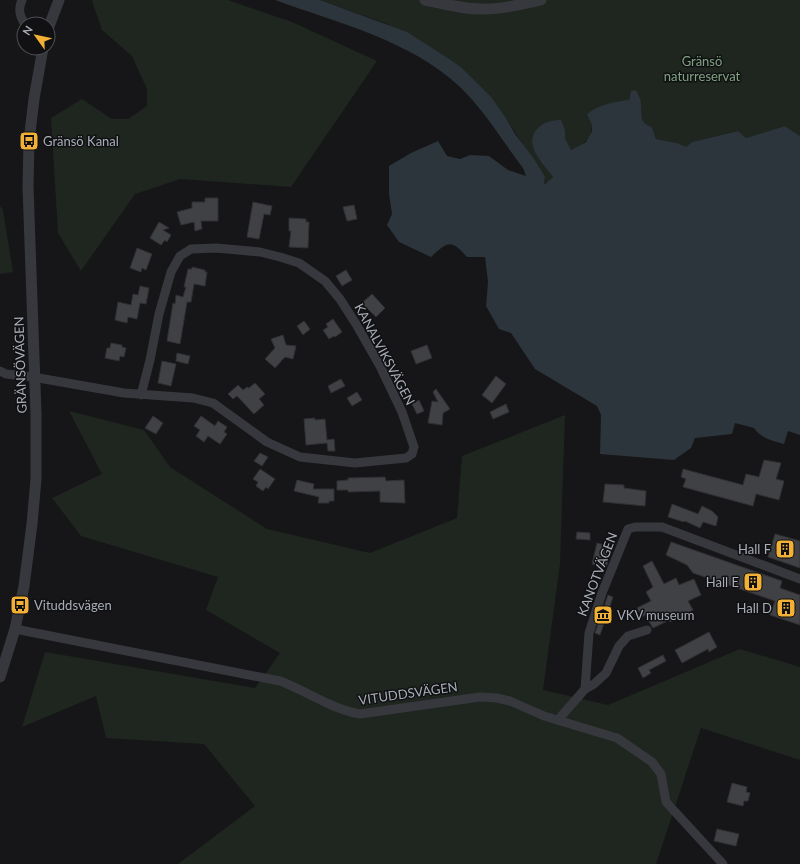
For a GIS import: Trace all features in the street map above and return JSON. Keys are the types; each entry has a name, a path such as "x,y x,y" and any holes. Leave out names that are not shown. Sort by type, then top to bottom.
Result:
{"street":[{"path":"20,16 19,10 22,0"},
{"path":"53,16 59,0"},
{"path":"425,0 485,10 505,8 540,0"},
{"name":"GRÄNSÖVÄGEN","path":"0,677 14,629 24,586 36,479 36,414 33,377 28,186 29,149 34,99 42,56"},
{"name":"KANALVIKSVÄGEN","path":"0,371 6,374 33,377 124,393 141,395 193,398 213,403 268,442 300,457 356,463 382,461 406,458 412,454 414,447 402,412 380,366 340,299 325,281 300,263 260,252 216,248 191,249 180,256 171,272 159,314 141,395"},
{"name":"KANOTVÄGEN","path":"585,689 589,633 602,593 628,530 635,527 662,527 800,579"},
{"name":"VITUDDSVÄGEN","path":"14,629 280,681 298,688 346,712 360,714 480,697 497,698 510,701 544,716 617,738 652,762 660,774 666,802 723,864"},
{"path":"558,720 585,689 594,684 606,673 619,646 628,636 647,630"}],"green space":[{"path":"228,0 292,22 377,61 291,187 180,179 135,194 81,271 58,233 51,118 82,99 112,119 128,119 147,106 147,89 132,56 102,30 92,1"},
{"name":"Gränsö naturreservat","path":"320,0 800,0 800,136 785,126 746,138 737,131 692,142 686,148 677,143 656,139 652,127 645,123 642,118 642,107 638,98 631,91 629,100 592,125 590,135 586,141 579,146 571,150 565,138 565,130 533,146 539,158 553,177 545,184 545,180 506,118 490,97 461,67 387,24"},
{"path":"0,206 3,210 13,272 0,274"},
{"path":"69,411 144,430 170,467 267,529 370,553 457,518 462,456 565,415 560,564 543,690 608,705 740,649 800,667 800,760 701,728 656,864 178,864 255,806 204,744 106,738 96,696 22,727 45,652 255,688 280,653 206,610 218,577 81,536 52,498 102,474"}],"shaded area":[{"path":"275,0 320,0 407,32 461,67 491,97 515,134 534,159 545,177 545,184 553,177 540,160 533,147 532,140 538,128 548,122 561,120 565,130 565,138 571,150 586,142 592,131 592,125 587,114 607,104 629,100 631,91 636,90 640,98 642,118 645,123 652,127 656,139 677,143 686,147 692,142 738,131 746,138 785,126 800,136 800,435 788,431 784,444 763,437 754,428 735,423 732,434 695,438 691,448 674,460 600,454 601,415 597,406 535,369 511,333 499,329 486,306 488,282 485,257 467,257 457,247 449,244 431,257 399,242 387,225 392,214 389,194 389,166 411,153 438,141 447,156 460,159 470,155 489,156 508,170 526,176 523,168 478,106 460,87 440,71 419,57 372,34"}],"building":[{"path":"205,198 218,198 218,221 201,221 202,229 195,231 194,222 181,225 177,212 192,208 192,202 205,202"},
{"path":"253,202 272,206 270,215 264,214 259,239 247,237"},
{"path":"354,205 357,219 347,221 343,207"},
{"path":"289,218 306,219 306,222 309,222 308,248 289,247 291,231 289,231"},
{"path":"159,222 169,228 163,230 171,235 167,242 165,240 161,245 150,238"},
{"path":"137,248 152,254 146,270 142,268 141,272 130,268"},
{"path":"192,267 205,270 205,272 207,272 205,286 194,284 191,302 187,302 180,344 167,341 173,303 175,304 176,295 183,297 188,269 192,269"},
{"path":"346,270 352,280 342,286 336,276"},
{"path":"140,286 149,288 146,304 140,303 137,319 128,317 127,323 115,320 118,302 131,305 133,294 138,295"},
{"path":"372,294 385,308 376,317 362,303"},
{"path":"333,319 342,332 329,339 323,330 328,327 326,324"},
{"path":"304,321 310,329 303,335 297,326"},
{"path":"283,335 286,345 296,346 293,359 285,357 275,368 265,359 275,348 271,339"},
{"path":"111,343 122,345 122,347 126,348 124,357 120,356 119,361 105,358 107,348 110,348"},
{"path":"427,345 432,358 416,364 411,351"},
{"path":"177,353 190,356 188,364 176,361"},
{"path":"162,361 176,364 171,386 158,383"},
{"path":"496,376 506,384 492,403 482,395"},
{"path":"341,379 345,386 331,393 328,386"},
{"path":"255,383 265,394 259,399 264,405 254,414 237,396 233,399 228,394 238,385 243,390 247,387 249,388"},
{"path":"436,389 450,409 443,413 442,425 428,423 432,401 438,402 433,392"},
{"path":"357,392 362,400 352,406 347,398"},
{"path":"419,400 424,411 417,414 412,404"},
{"path":"506,404 509,412 493,419 490,412"},
{"path":"153,416 163,423 156,434 145,428"},
{"path":"201,416 215,426 218,421 227,427 224,432 227,434 220,444 208,436 204,442 196,436 200,430 194,426"},
{"path":"315,418 315,420 325,419 327,440 334,439 335,451 328,451 327,443 306,445 304,419"},
{"path":"260,453 268,457 262,466 254,461"},
{"path":"764,460 781,463 776,479 784,481 779,500 756,494 753,506 683,487 686,479 681,477 683,469 743,485 746,474 759,477"},
{"path":"260,469 275,479 268,489 266,487 263,491 256,486 258,482 253,479"},
{"path":"385,477 386,481 404,480 405,503 380,502 380,491 348,492 348,490 337,490 337,481 348,480 348,478"},
{"path":"297,480 314,484 313,489 334,489 334,501 329,501 329,503 318,503 319,497 294,491"},
{"path":"605,484 624,485 624,488 646,491 645,506 603,502"},
{"path":"672,504 698,514 702,506 712,511 718,517 716,526 703,522 700,528 685,521 684,522 668,517"},
{"path":"577,532 590,533 590,540 576,539"},
{"name":"Hall F","path":"775,534 800,541 800,568 768,557"},
{"path":"671,542 782,581 780,588 800,595 800,625 770,615 775,601 693,573 687,565 666,555"},
{"path":"597,543 612,547 606,568 592,564"},
{"path":"652,561 664,584 676,578 679,585 694,579 701,595 688,601 693,610 670,622 669,620 653,628 645,615 642,617 637,608 651,601 646,592 653,587 643,566"},
{"name":"VKV museum","path":"608,595 613,597 600,635 595,633"},
{"path":"709,632 717,647 709,652 708,649 682,663 675,650"},
{"path":"663,655 666,661 649,670 651,673 643,678 638,668"},
{"path":"732,783 747,787 746,792 750,793 748,801 744,801 743,806 727,802"},
{"path":"717,829 739,834 736,846 714,841"}],"place":[{"name":"Gränsö Kanal","path":"29,141"},
{"name":"Hall F","path":"785,549"},
{"name":"Hall E","path":"753,582"},
{"name":"Vituddsvägen","path":"20,605"},
{"name":"Hall D","path":"786,608"},
{"name":"VKV museum","path":"603,615"}]}
